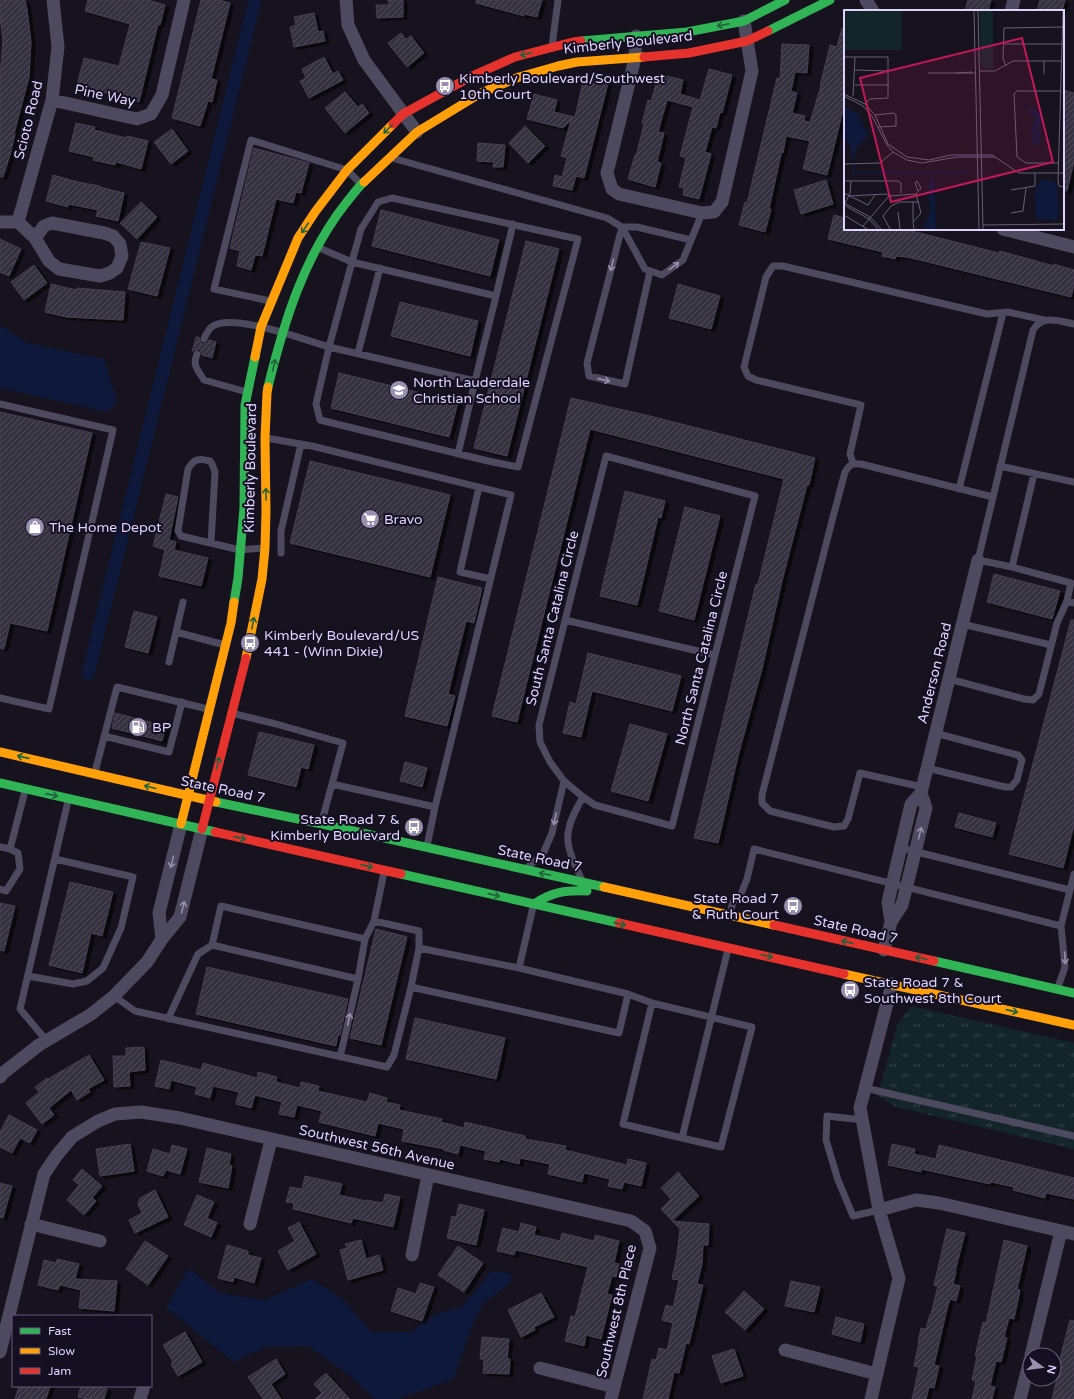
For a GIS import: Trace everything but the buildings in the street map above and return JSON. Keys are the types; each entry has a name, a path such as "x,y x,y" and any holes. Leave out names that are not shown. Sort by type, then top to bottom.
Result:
{"street":[{"name":"Scioto Road","path":"18,222 52,100 58,46 53,0"},
{"name":"Pine Way","path":"52,100 137,119 151,114 162,95 184,0"},
{"path":"346,0 348,25 364,60 417,132"},
{"name":"Kimberly Boulevard","path":"162,939 159,913 187,796 226,645 237,586 244,508 245,405 257,394 283,333 300,282 317,247 333,220 361,185 417,132 481,93 487,80 515,57 573,42 687,32 744,21 785,0"},
{"name":"Kimberly Boulevard","path":"2,1075 46,1040 90,1015 114,996 147,962 162,939 180,917 248,651 262,579 266,511 265,438 257,394 261,327 298,238 315,212 347,170 403,114 487,80 519,77 577,62 689,53 747,41 830,0"},
{"path":"866,0 872,10"},
{"path":"1011,10 1014,0"},
{"path":"636,36 635,58 607,173 612,189 619,194 708,212 722,202 752,71 744,21"},
{"path":"0,222 18,222 35,238 49,261 59,269 100,276 110,274 117,268 122,256 120,244 113,236 104,233 52,223 44,226 35,238"},
{"path":"1007,230 1074,247"},
{"name":"Anderson Road","path":"891,922 888,902 911,804 921,790 978,560"},
{"name":"State Road 7","path":"0,752 95,773 209,801 322,824 583,882 882,953 958,966 1074,993"},
{"path":"0,783 1074,1025"},
{"name":"Anderson Road","path":"882,953 891,922 902,905 916,851 926,808 921,790"},
{"path":"534,904 545,896 564,890 624,892"},
{"path":"928,968 958,966"},
{"path":"837,971 853,968"},
{"path":"871,1399 899,1278 879,1210 860,1108 892,984 902,975"},
{"name":"Southwest 56th Avenue","path":"0,1352 44,1174 72,1137 98,1120 115,1114 141,1112 180,1118 631,1221 646,1230"},
{"path":"250,1224 271,1140"},
{"path":"412,1255 428,1175"},
{"path":"879,1210 916,1200 939,1203 1068,1233 1033,1347"},
{"path":"31,1224 100,1241"},
{"name":"Southwest 8th Place","path":"613,1393 650,1248 646,1230"},
{"path":"785,1350 877,1374"},
{"path":"540,1368 613,1393"},
{"path":"140,1399 144,1387"},
{"path":"1020,1399 1023,1387"}],"lane":[{"path":"551,48 558,0"},
{"path":"271,301 214,289 251,140 347,170 361,185"},
{"path":"390,158 607,218 622,227 645,269 662,275 683,260 691,240 708,212"},
{"path":"392,198 578,239 518,467 458,454 320,420 316,404 329,347 352,262 361,229 378,202 392,198"},
{"path":"458,454 513,224"},
{"path":"622,227 637,227 691,240"},
{"path":"622,227 587,363 589,376 625,384 650,271"},
{"path":"317,247 352,262 496,296"},
{"path":"853,463 850,454 861,405 756,380 748,376 744,367 766,277 773,266 782,266 987,314 1008,312 1044,320 1056,320 1074,324"},
{"path":"358,354 380,268"},
{"path":"959,489 1004,313"},
{"path":"949,679 1024,699 1033,700 1039,694 1057,623 1070,602 1071,583 1012,567 978,560 1033,330 1036,325 1044,320"},
{"path":"204,339 213,326 233,322 261,327 329,347 475,381"},
{"path":"197,354 194,360 195,364 204,380 257,394"},
{"path":"0,404 113,430 49,709 0,698"},
{"path":"265,438 301,444 511,495 426,847"},
{"path":"281,552 281,531 301,444"},
{"name":"South Santa Catalina Circle","path":"672,826 594,805 564,781 550,762 540,742 540,725 606,456 755,496"},
{"path":"211,543 215,472 210,461 204,459 192,463 188,469 178,531 181,536 240,550 265,548"},
{"path":"921,790 860,773 848,819 844,826 834,827 770,810 762,804 764,788 845,472 848,466 853,463 993,498"},
{"path":"1000,466 1074,482"},
{"path":"1012,567 1034,474"},
{"path":"479,487 460,572 490,579"},
{"name":"North Santa Catalina Circle","path":"672,826 755,496"},
{"path":"169,662 183,602"},
{"path":"565,620 715,655"},
{"path":"962,624 1051,645"},
{"path":"176,632 226,645"},
{"path":"95,773 117,687 210,710"},
{"path":"104,736 169,752 182,702"},
{"path":"231,713 343,743 322,824"},
{"path":"927,768 1005,787 1012,787 1017,780 1022,760 1018,755 935,733"},
{"path":"525,870 543,854 552,833 564,781"},
{"path":"332,784 435,807"},
{"path":"10,849 26,789"},
{"path":"583,797 573,814 568,830 567,845 583,882"},
{"path":"46,1040 20,1009 69,799"},
{"path":"0,846 18,853 20,869 6,891 0,889"},
{"path":"901,848 1070,890"},
{"path":"730,916 733,902 741,894 747,879 754,849 1061,926"},
{"path":"28,976 73,984 87,981 103,968 121,928 133,877 55,859"},
{"path":"340,1057 358,979 365,939 374,921 384,870"},
{"path":"1057,989 1065,967 1061,926 1074,874"},
{"path":"519,968 534,904"},
{"path":"168,1019 198,954 212,945 221,906 365,939"},
{"path":"114,996 135,1011 387,1067 394,1055 411,987 419,948 419,931 374,921"},
{"path":"212,945 358,979"},
{"path":"419,948 519,968 628,994 652,1003 752,1027 721,1147 624,1124 652,1003"},
{"path":"682,1138 729,948"},
{"path":"411,987 619,1033 628,994"},
{"path":"865,1088 1074,1136"},
{"path":"862,1120 827,1116 826,1140 838,1180 853,1216 879,1210"}],"green space":[{"path":"911,1006 1074,1043 1074,1149 896,1107 878,1096 897,1025"}],"water":[{"path":"0,325 28,343 104,359 117,401 107,412 0,388"},
{"path":"189,1268 220,1293 264,1300 312,1279 343,1299 371,1332 411,1332 436,1314 463,1306 491,1271 511,1273 511,1282 483,1304 471,1328 454,1379 398,1399 374,1399 350,1376 308,1346 267,1347 233,1362 166,1307"}],"waterway":[{"path":"88,674 255,0"}],"traffic: fast":[{"path":"581,41 687,32 744,21 785,0"},
{"path":"768,31 830,0"},
{"path":"268,387 281,338 297,290 307,267 331,223 364,182"},
{"path":"234,602 238,578 244,508 245,405 255,357"},
{"path":"0,783 215,832"},
{"path":"216,802 604,887"},
{"path":"401,874 619,923"},
{"path":"534,904 553,894 572,891 587,891"},
{"path":"934,961 1074,993"}],"traffic: slow":[{"path":"364,182 417,132 481,93 519,77 558,66 577,62 644,57"},
{"path":"255,357 261,327 298,238 315,212 347,170 393,124"},
{"path":"246,658 262,579 265,548 265,438 268,387"},
{"path":"181,824 231,623 234,602"},
{"path":"0,752 216,802"},
{"path":"604,887 774,925"},
{"path":"844,974 1074,1025"}],"traffic: jam":[{"path":"644,57 689,53 747,41 768,31"},
{"path":"393,124 403,114 472,76 515,57 581,41"},
{"path":"202,829 246,658"},
{"path":"215,832 401,874"},
{"path":"619,923 844,974"},
{"path":"774,925 934,961"}],"place":[{"name":"Kimberly Boulevard/Southwest 10th Court","path":"445,86"},
{"name":"North Lauderdale Christian School","path":"399,390"},
{"name":"Bravo","path":"370,519"},
{"name":"The Home Depot","path":"35,527"},
{"name":"Kimberly Boulevard/US 441 - (Winn Dixie)","path":"250,643"},
{"name":"BP","path":"138,727"},
{"name":"State Road 7 & Kimberly Boulevard","path":"414,827"},
{"name":"State Road 7 & Ruth Court","path":"793,906"},
{"name":"State Road 7 & Southwest 8th Court","path":"850,990"}]}
